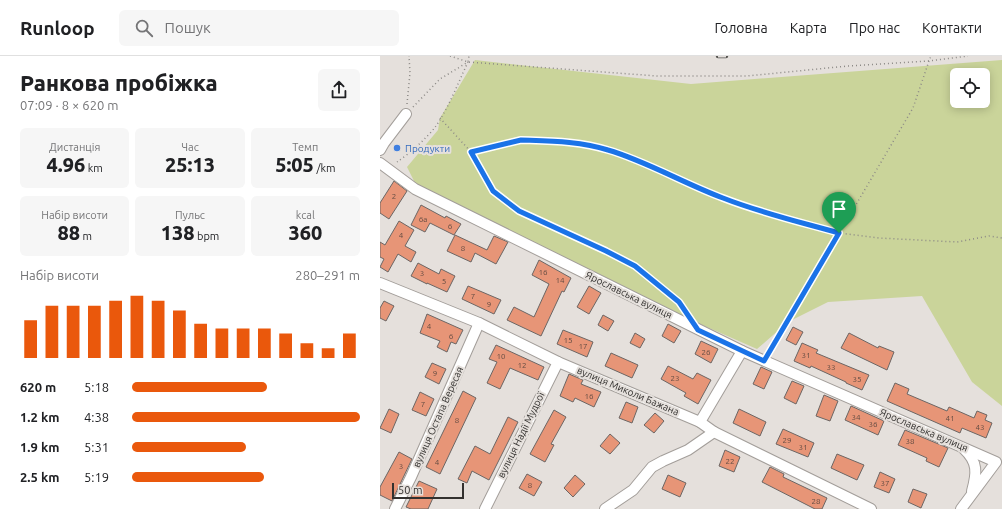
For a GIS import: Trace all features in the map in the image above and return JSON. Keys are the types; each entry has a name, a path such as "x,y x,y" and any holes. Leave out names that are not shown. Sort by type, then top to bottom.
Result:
{"street":[{"path":"380,150 406,114"},
{"name":"Ярославська вулиця","path":"384,165 415,189 742,351 996,462 971,495"},
{"name":"вулиця Миколи Бажана","path":"380,283 479,323 558,362 700,422 714,432 871,509"},
{"name":"вулиця Остапа Вересая","path":"395,509 411,477 479,323"},
{"path":"700,422 742,351"},
{"name":"вулиця Надії Мудрої","path":"485,509 558,362"},
{"path":"605,509 633,490 652,467 688,450 714,432"},
{"path":"961,509 971,495 976,477 976,468 972,456 963,447"}],"path":[{"path":"406,114 410,73 409,56"},
{"path":"450,56 468,62 656,76 747,76 848,66 929,61 968,56"},
{"path":"384,165 407,156 435,127 456,88 468,62 469,56"},
{"path":"764,361 913,108 931,56"},
{"path":"406,114 440,79 468,62"},
{"path":"440,118 471,152 493,191 519,211 635,266 679,302 687,313"},
{"path":"471,152 521,140 565,141 608,150 723,198 778,217 839,233 879,238 957,242 989,236 1002,238"}],"green space":[{"path":"475,60 691,84 1002,60 1002,406 972,382 922,296 828,302 788,322 757,349 643,299 417,187 407,167 438,130 440,118"}],"building":[{"path":"394,181 407,191 389,219 380,213 380,203"},
{"path":"421,205 445,218 446,216 461,224 454,235 430,223 425,232 411,225"},
{"path":"399,221 414,230 405,246 416,252 411,262 398,254 388,272 380,267 384,259 380,257 380,242 385,245"},
{"path":"455,235 487,250 494,236 508,242 496,264 475,253 471,262 447,251"},
{"path":"539,260 571,278 564,292 562,291 541,336 507,320 514,307 534,317 549,284 532,275"},
{"path":"418,263 439,274 441,269 455,276 447,292 411,276"},
{"path":"468,286 501,300 494,314 462,299"},
{"path":"589,286 601,293 589,314 577,307"},
{"path":"384,301 394,306 386,321 380,318 380,308"},
{"path":"427,314 463,330 456,344 451,342 447,352 437,347 440,341 420,333"},
{"path":"603,315 614,321 608,331 598,325"},
{"path":"668,324 681,331 674,343 662,336"},
{"path":"793,327 803,332 796,345 786,340"},
{"path":"563,330 593,342 587,357 557,344"},
{"path":"635,333 645,339 640,348 630,343"},
{"path":"849,333 878,348 879,346 894,352 887,370 841,348"},
{"path":"701,341 718,349 711,363 695,354"},
{"path":"802,343 818,350 816,353 869,375 862,390 811,366 810,368 794,361"},
{"path":"496,345 544,367 538,380 510,368 500,389 487,383 497,362 489,359"},
{"path":"611,353 638,365 632,378 605,366"},
{"path":"432,363 446,369 439,384 425,377"},
{"path":"668,366 693,379 697,373 711,380 698,404 684,396 686,393 661,379"},
{"path":"761,367 772,372 764,389 753,384"},
{"path":"569,374 583,380 581,384 601,392 594,407 575,398 573,402 560,396"},
{"path":"792,381 804,386 796,404 784,398"},
{"path":"895,383 909,389 907,394 947,411 949,407 974,418 977,411 987,415 985,420 992,423 986,438 962,428 960,433 887,401"},
{"path":"463,391 476,398 440,474 426,467"},
{"path":"420,392 434,399 426,416 412,410"},
{"path":"824,395 838,401 830,421 816,416"},
{"path":"626,402 638,407 632,423 619,418"},
{"path":"851,406 884,421 878,435 845,420"},
{"path":"389,409 399,414 391,433 380,428"},
{"path":"739,409 766,422 760,436 733,423"},
{"path":"554,410 566,417 551,444 554,445 545,462 530,454"},
{"path":"655,413 664,421 654,433 644,425"},
{"path":"508,417 518,422 489,480 472,471 467,483 458,479 475,446 490,454"},
{"path":"783,429 814,443 808,457 776,444"},
{"path":"905,430 948,448 939,467 926,461 927,458 898,445"},
{"path":"610,434 620,443 610,454 600,446"},
{"path":"725,450 740,457 734,472 719,466"},
{"path":"399,452 412,459 392,501 380,495 380,487"},
{"path":"837,454 864,465 857,480 831,468"},
{"path":"770,467 784,474 783,477 827,498 822,509 815,509 762,482"},
{"path":"880,472 895,479 889,493 874,487"},
{"path":"527,474 542,482 534,496 519,488"},
{"path":"575,475 585,484 573,497 564,488"},
{"path":"668,475 686,483 680,497 662,489"},
{"path":"419,481 437,489 428,509 411,509 406,507"},
{"path":"913,489 927,494 921,508 908,502"}],"railway":[{"path":"718,56 726,56"}],"place":[{"name":"Продукти","path":"397,148"}],"route":[{"path":"521,140 565,141 608,150 723,198 778,217 839,233 764,361 698,330 679,302 635,266 519,211 493,191 471,152 521,140"}]}
